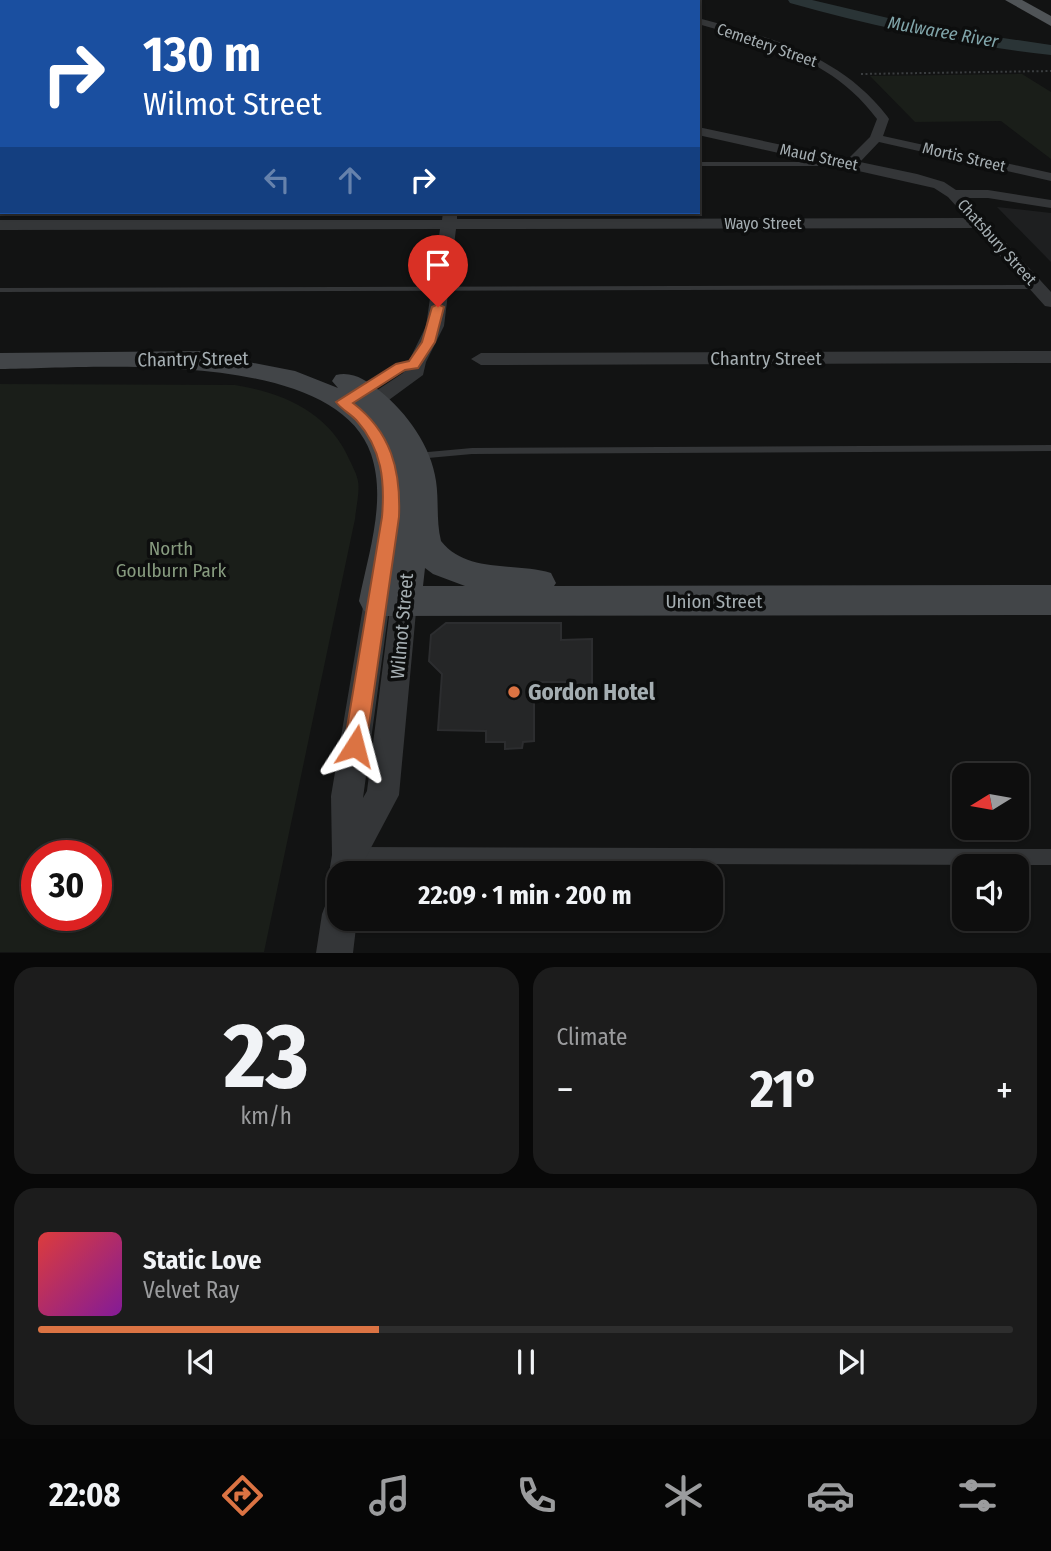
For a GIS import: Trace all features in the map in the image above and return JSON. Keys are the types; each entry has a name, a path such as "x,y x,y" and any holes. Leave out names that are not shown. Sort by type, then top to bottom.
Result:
{"main road":[{"path":"1012,0 1051,22"},
{"path":"1022,0 1051,16"},
{"name":"Chantry Street","path":"0,361 185,360"},
{"name":"Wilmot Street","path":"185,360 258,369 291,377 360,402 401,429 414,456 421,486 421,502 392,592"},
{"name":"Wilmot Street","path":"360,402 391,475 392,592"},
{"name":"Union Street","path":"421,502 425,544 442,563 456,570 487,577 566,584"},
{"name":"Union Street","path":"392,592 566,584 1051,585"},
{"name":"Union Street","path":"392,592 1051,600"}],"street":[{"name":"Cemetery Street","path":"700,22 777,45 837,71 866,94 883,119 876,138"},
{"name":"Maud Street","path":"700,131 939,185"},
{"path":"851,164 876,138"},
{"name":"Mortis Street","path":"876,138 1051,177"},
{"name":"Chatsbury Street","path":"939,185 953,194 1051,302"},
{"path":"953,194 988,194 1051,204"},
{"path":"360,402 413,374 413,365 433,333 449,218"},
{"name":"Wayo Street","path":"0,225 449,218 979,223"},
{"name":"Chantry Street","path":"481,359 1051,358"},
{"name":"Wilmot Street","path":"349,861 383,795 392,592"},
{"path":"334,953 337,931"}],"lane":[{"path":"700,164 851,164"},
{"path":"0,290 1038,287"},
{"path":"414,456 472,451 1051,448"},
{"path":"649,861 1051,857"}],"path":[{"path":"850,74 1051,71"}],"shaded area":[{"path":"997,207 1051,213 1051,262"}],"green space":[{"path":"1022,74 1051,92 1051,159 1001,121 915,122 870,76"},
{"name":"North Goulburn Park","path":"0,384 235,385 253,389 288,400 318,418 341,444 357,476 355,519 264,952 0,952"}],"building":[{"path":"446,623 561,623 561,640 592,639 592,691 574,691 574,682 534,682 534,741 523,742 522,748 505,749 505,742 486,742 486,731 438,730 442,674 429,661 431,635"}],"waterway":[{"name":"Mulwaree River","path":"795,0 922,31 1051,50"}],"place":[{"name":"Gordon Hotel","path":"514,692"}],"route":[{"path":"355,746 391,517 393,488 384,449 370,427 343,402 401,367 413,365 429,342 438,307"}]}
